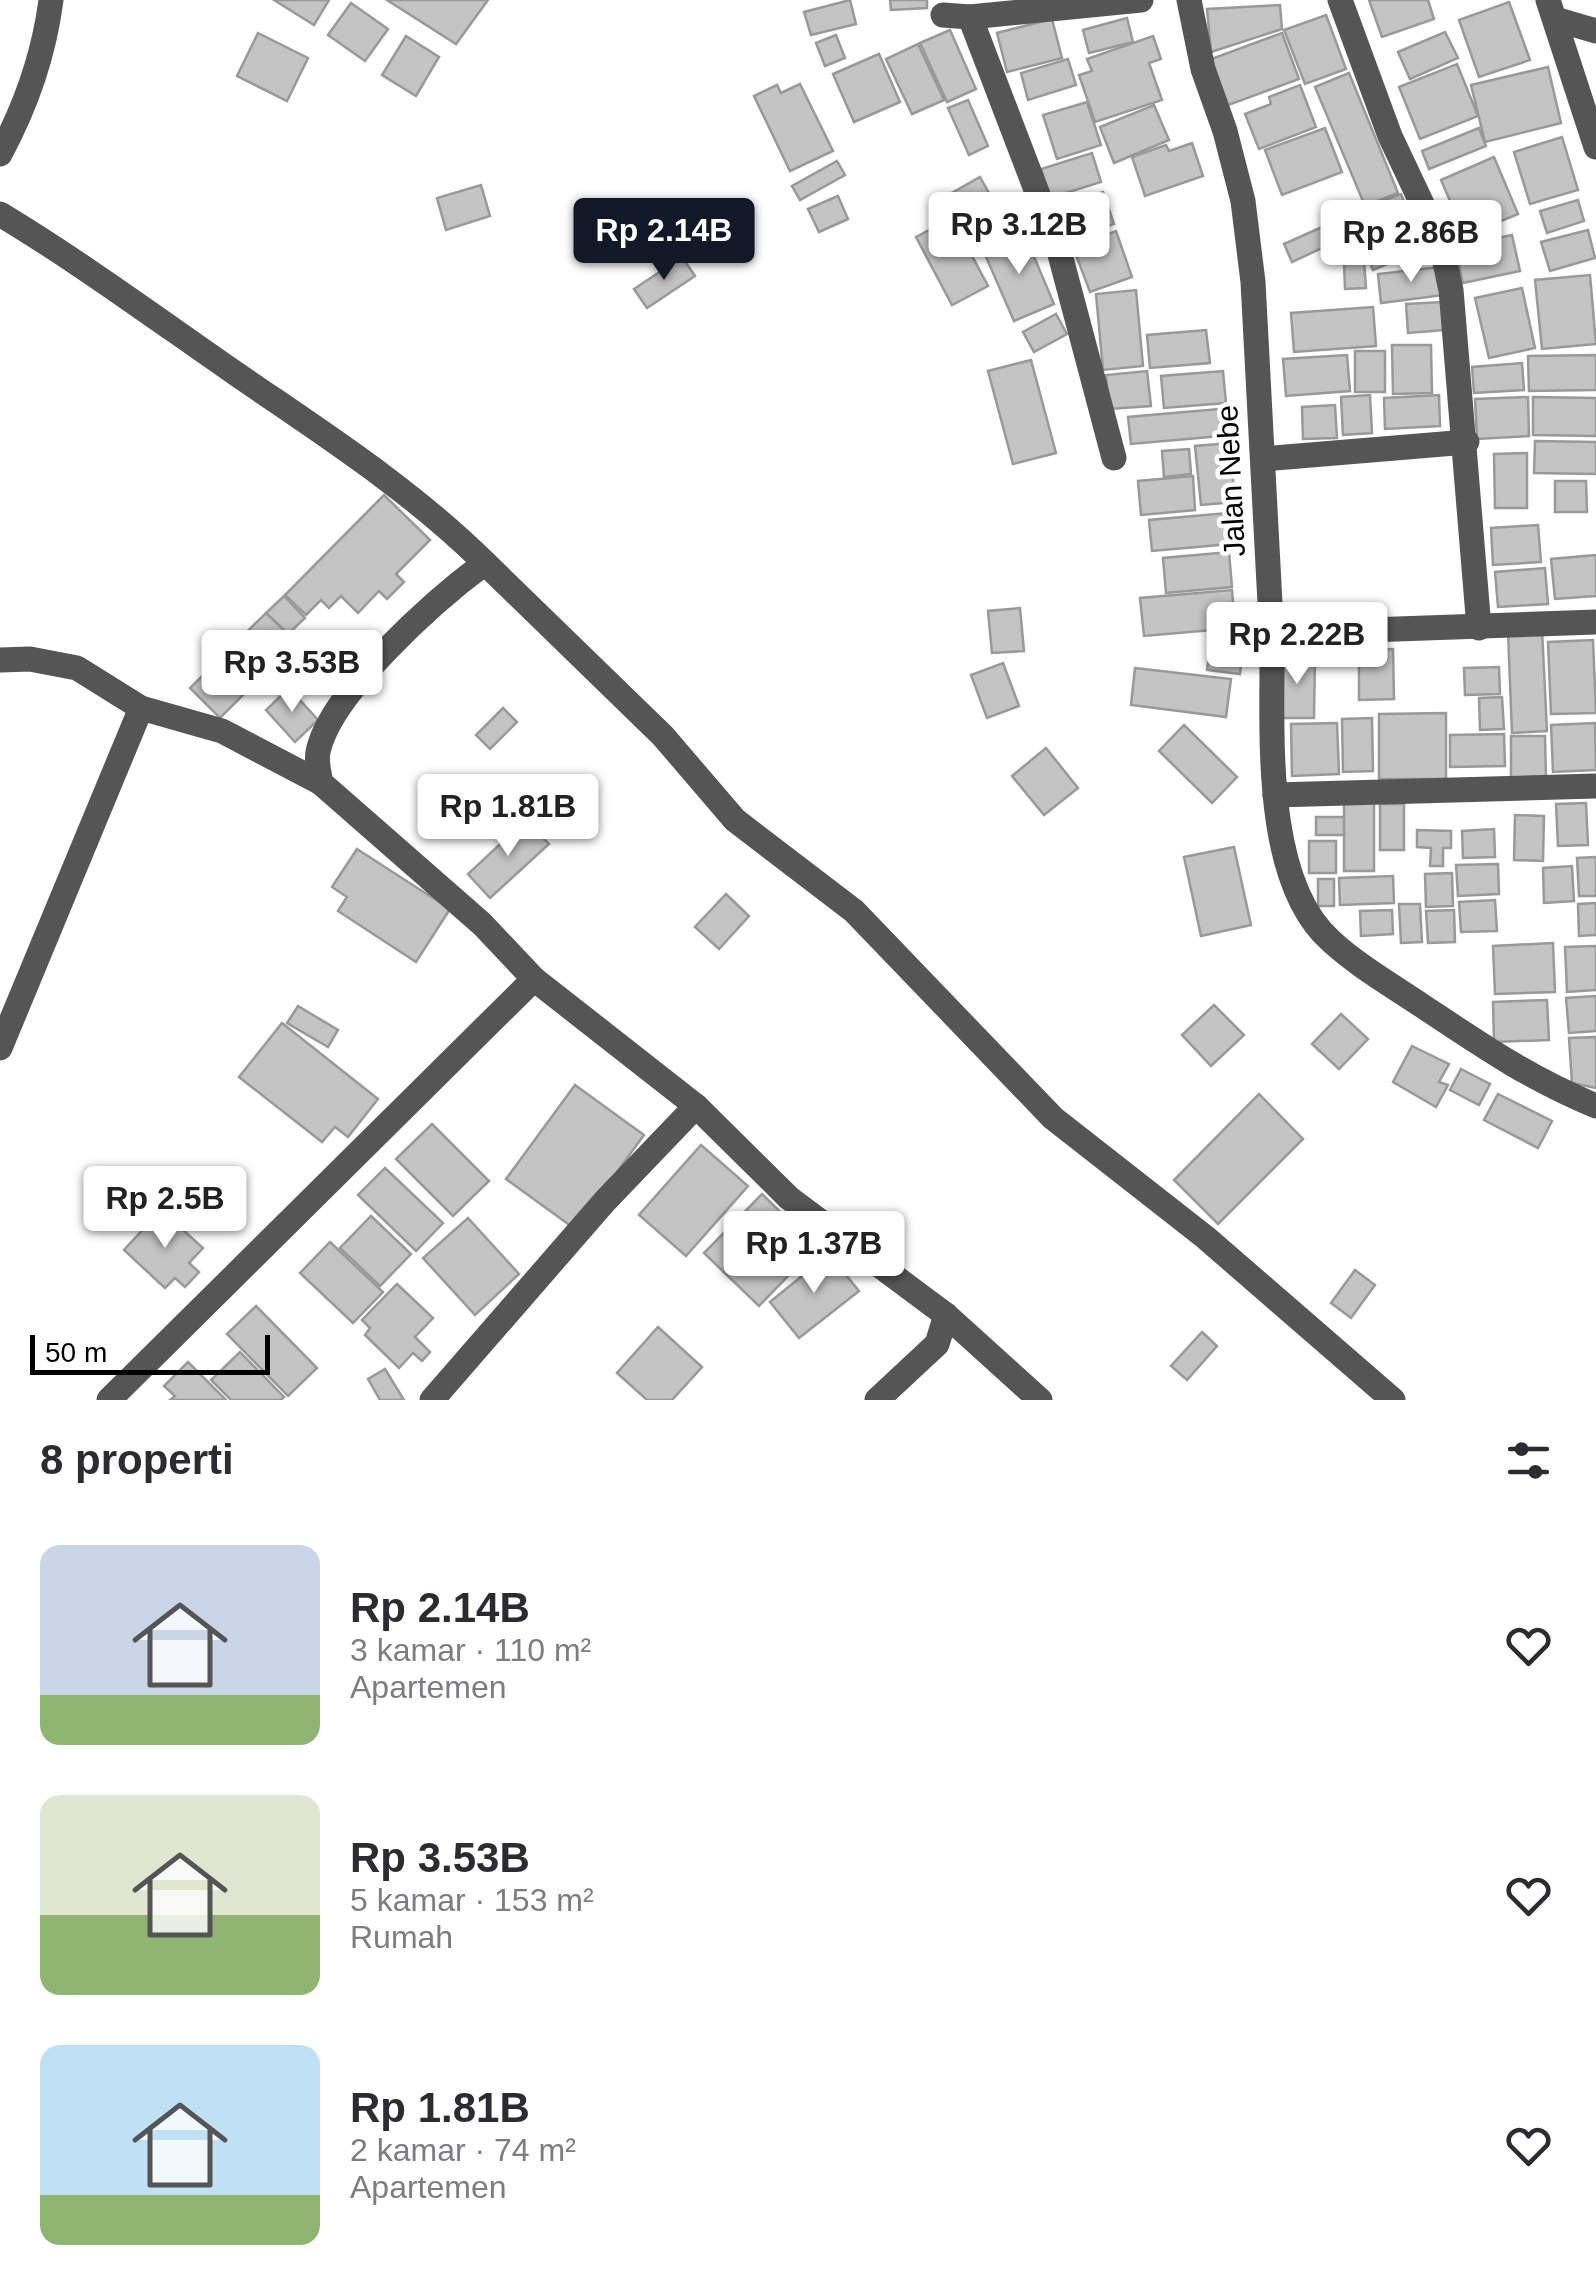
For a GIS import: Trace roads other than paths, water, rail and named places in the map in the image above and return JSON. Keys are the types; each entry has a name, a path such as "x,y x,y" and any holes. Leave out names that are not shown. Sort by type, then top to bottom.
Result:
{"street":[{"path":"0,154 20,118 46,36 51,0"},
{"path":"943,14 970,17 1141,0"},
{"name":"Jalan Nebe","path":"1190,0 1203,69 1226,131 1243,201 1253,282 1263,459 1275,795 1306,910 1331,941 1531,1078 1596,1106"},
{"path":"1340,0 1390,136 1441,244 1451,290 1479,628"},
{"path":"1552,9 1596,31"},
{"path":"1552,9 1596,147"},
{"path":"970,17 1058,247 1114,458"},
{"path":"0,214 82,264 356,453 437,516 663,736 735,820 854,911 1053,1118 1206,1237 1393,1400"},
{"path":"1263,459 1466,442"},
{"path":"322,783 317,754 339,704 405,635 485,563"},
{"path":"1272,641 1368,630 1596,622"},
{"path":"0,660 30,659 77,668 142,708 222,732 322,783 482,924 534,978 696,1106 789,1198 946,1316 1040,1400"},
{"path":"0,1048 142,708"},
{"path":"1275,795 1596,786"},
{"path":"109,1400 534,978"},
{"path":"432,1400 605,1201 696,1106"},
{"path":"877,1400 938,1344 946,1316"}]}
